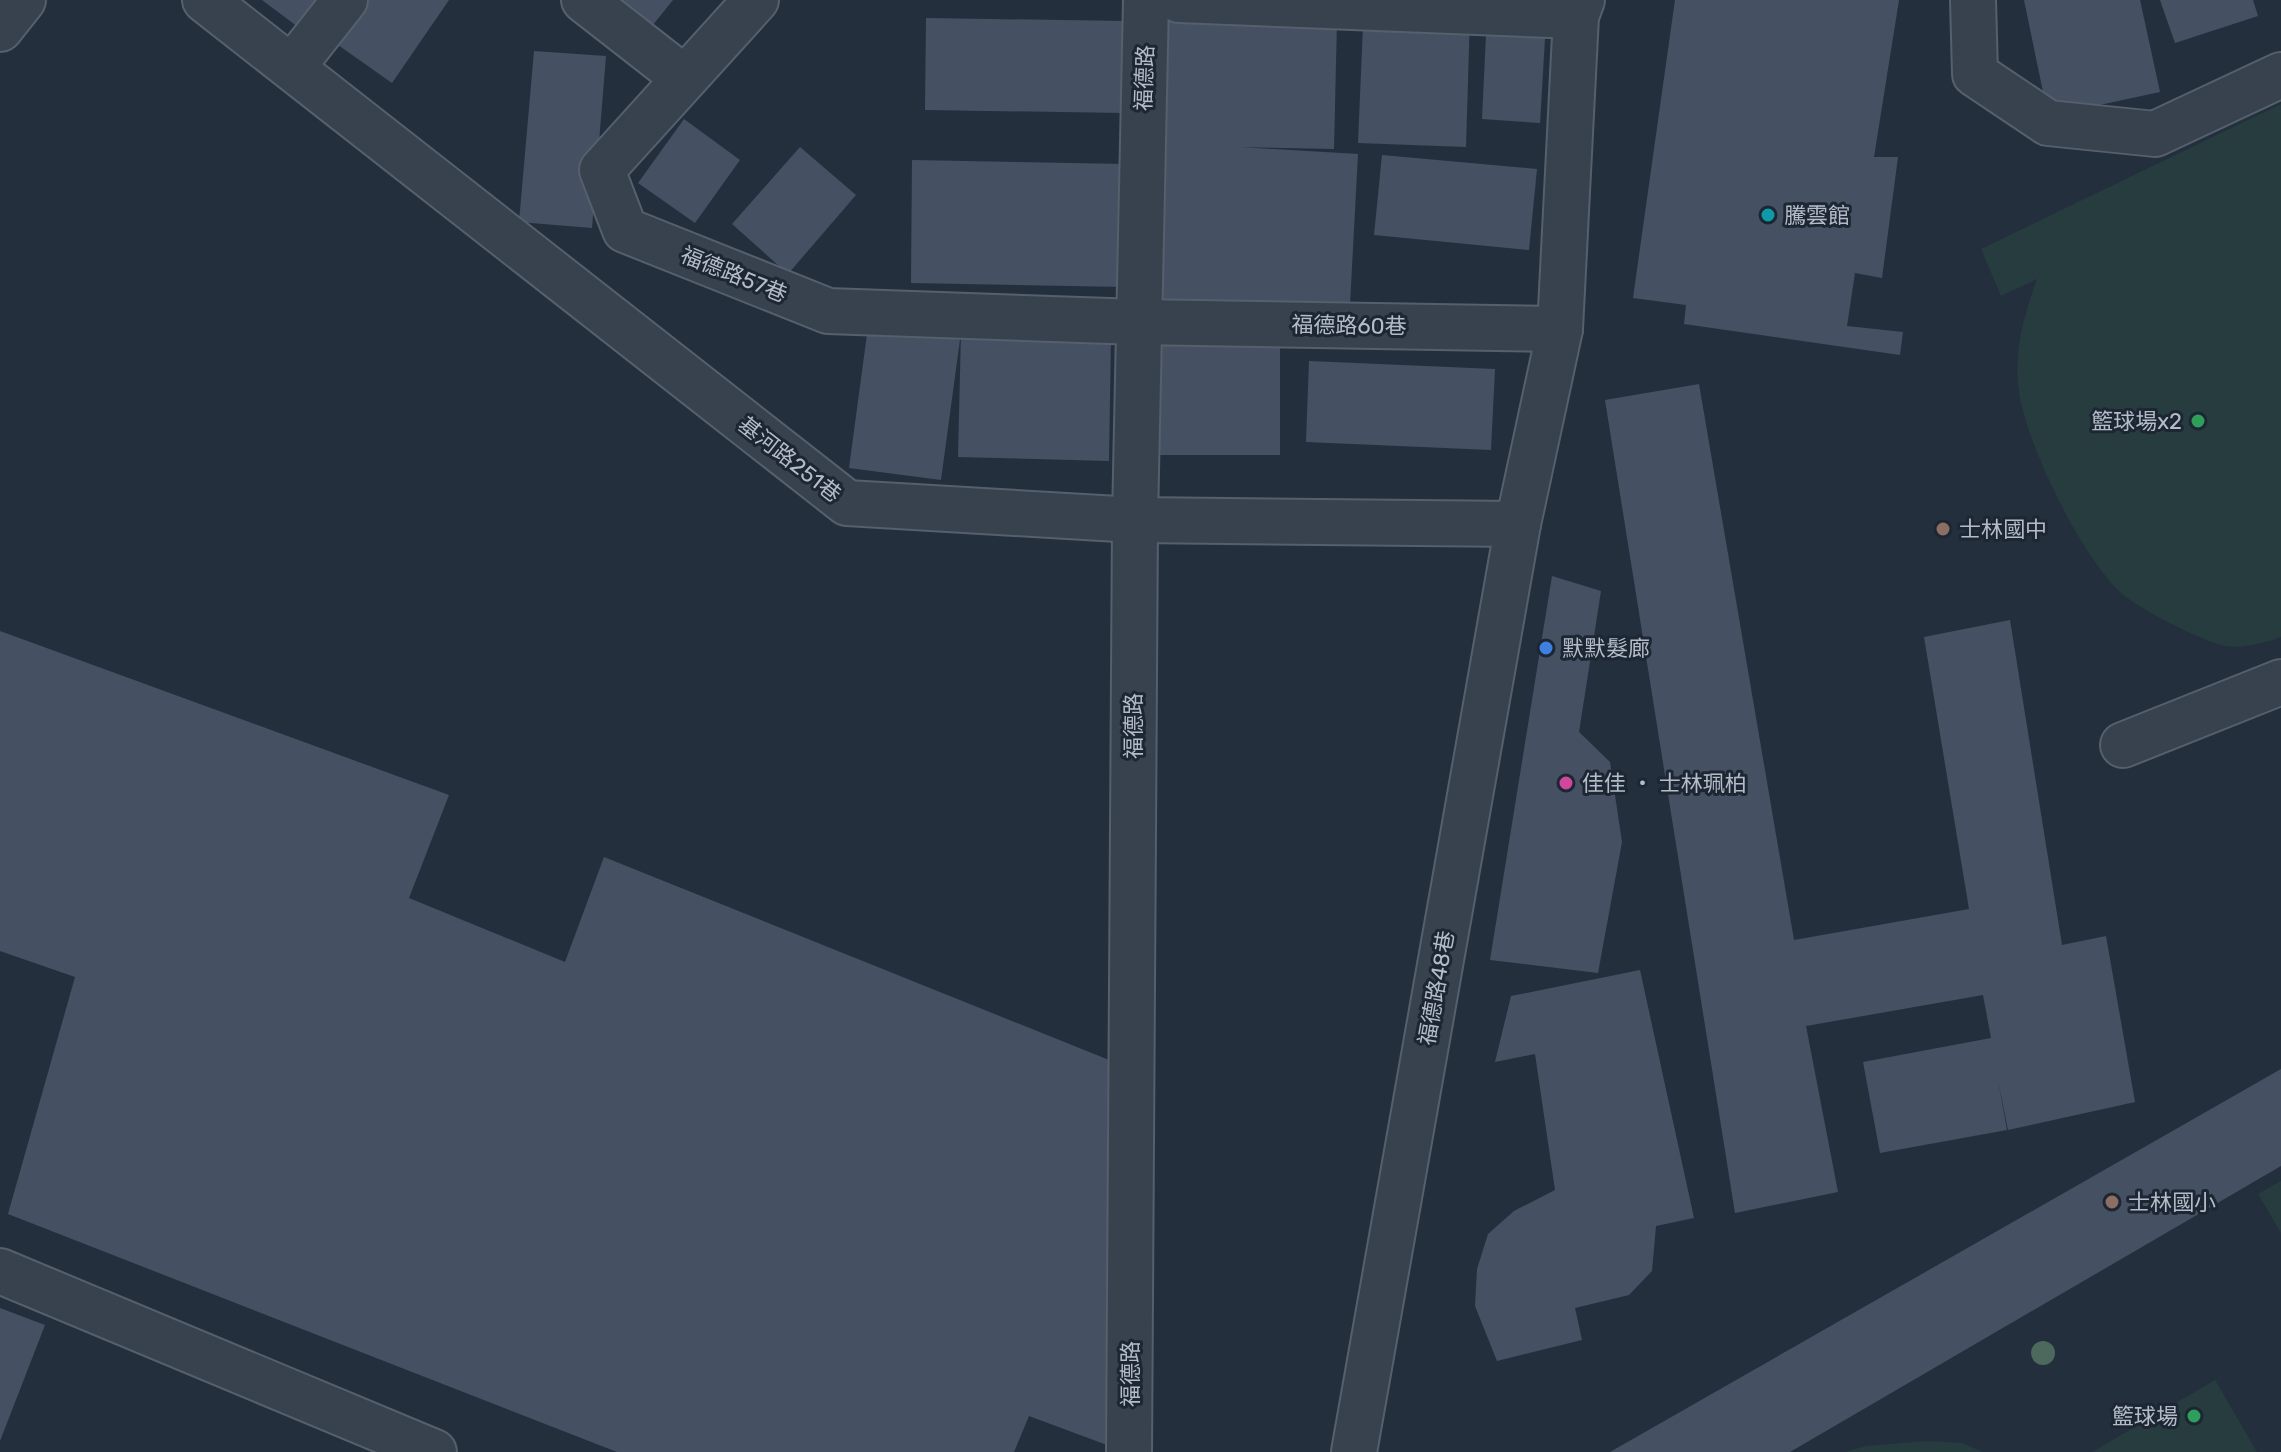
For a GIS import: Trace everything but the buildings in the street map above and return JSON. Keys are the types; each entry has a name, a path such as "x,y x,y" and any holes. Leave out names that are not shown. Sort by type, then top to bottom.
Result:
{"street":[{"path":"0,29 23,0"},
{"name":"基河路251巷","path":"205,0 847,503 1135,520 1518,524"},
{"path":"293,66 345,0"},
{"path":"584,0 684,78"},
{"name":"福德路57巷","path":"756,0 602,170 625,230 828,311 1138,322"},
{"name":"福德路","path":"1129,1452 1135,520 1146,0"},
{"path":"1179,0 1579,8 1560,329 1518,524"},
{"path":"1973,0 1975,74 2048,123 2155,134 2281,75"},
{"name":"福德路60巷","path":"1138,322 1560,329"},
{"name":"福德路48巷","path":"1354,1452 1518,524"},
{"path":"2123,745 2281,682"},
{"path":"0,1271 434,1452"}],"green space":[{"path":"2281,104 2281,637 2236,647 2221,645 2183,629 2128,598 2104,574 2088,551 2044,469 2019,392 2017,363 2021,334 2037,279 2001,296 1981,249"},
{"path":"2281,1181 2281,1233 2258,1194"},
{"name":"籃球場","path":"2215,1380 2257,1452 2092,1452"},
{"path":"1926,1441 1962,1443 1983,1452 1845,1452 1866,1446"}],"place":[{"name":"騰雲館","path":"1768,215"},
{"name":"籃球場x2","path":"2198,421"},
{"name":"士林國中","path":"1943,529"},
{"name":"默默髮廊","path":"1546,648"},
{"name":"佳佳 ‧ 士林珮柏","path":"1566,783"},
{"name":"士林國小","path":"2112,1202"},
{"name":"籃球場","path":"2194,1416"}]}
